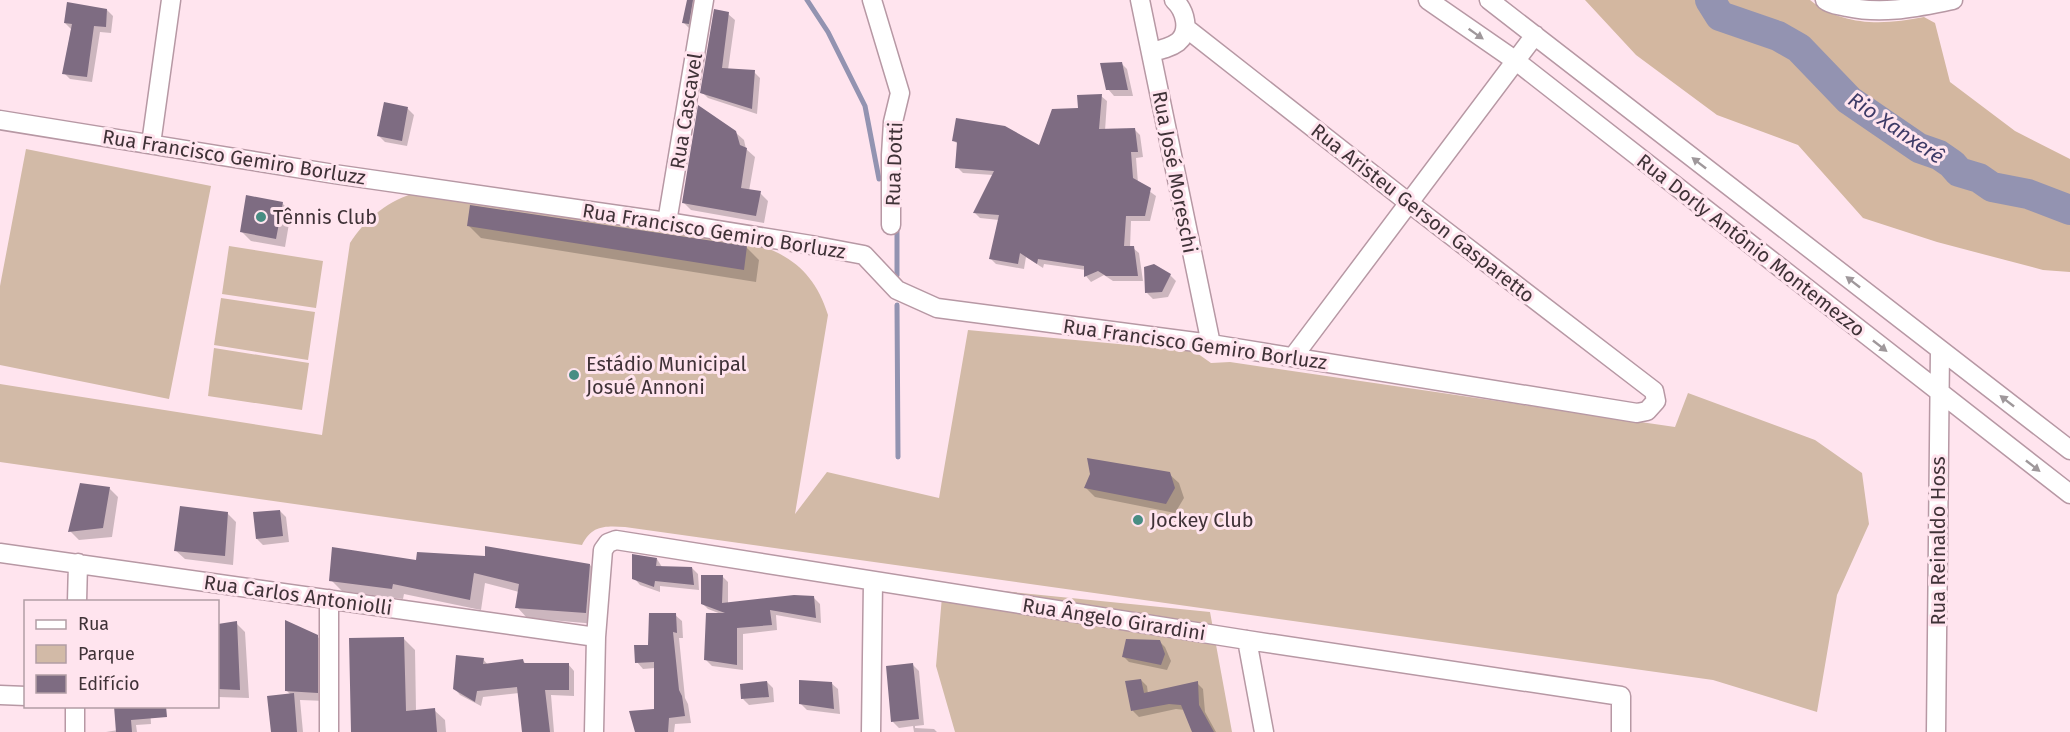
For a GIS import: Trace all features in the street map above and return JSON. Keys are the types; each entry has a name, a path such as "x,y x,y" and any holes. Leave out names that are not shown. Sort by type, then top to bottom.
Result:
{"street":[{"path":"151,144 171,0"},
{"name":"Rua Cascavel","path":"668,222 704,0"},
{"name":"Rua Dotti","path":"872,0 900,93 893,122 891,225"},
{"name":"Rua José Moreschi","path":"1140,0 1210,344"},
{"path":"1151,52 1175,44 1181,39 1186,28 1184,13 1174,0"},
{"name":"Rua Dorly Antônio Montemezzo","path":"1428,0 1516,61 2070,494"},
{"name":"Rua Dorly Antônio Montemezzo","path":"1490,0 2070,450"},
{"path":"1825,0 1855,9 1881,11 1901,11 1926,3 1953,0"},
{"name":"Rua Aristeu Gerson Gasparetto","path":"1186,28 1654,391 1656,402"},
{"path":"1293,357 1535,35"},
{"name":"Rua Francisco Gemiro Borluzz","path":"0,120 334,174 668,222 864,255 897,290 937,308 1210,344 1637,413 1647,411 1656,402"},
{"name":"Rua Reinaldo Hoss","path":"1936,732 1940,350"},
{"name":"Rua Ângelo Girardini","path":"596,637 603,550 608,543 616,540 873,582 1621,696 1621,732"},
{"name":"Rua Carlos Antoniolli","path":"0,553 596,637"},
{"path":"77,600 78,564"},
{"path":"871,732 873,582"},
{"path":"329,599 329,732"},
{"path":"594,732 596,637"},
{"path":"1247,640 1264,732"},
{"path":"0,695 24,696"},
{"path":"75,708 75,732"}],"green space":[{"path":"26,149 211,186 169,399 0,365 0,286"},
{"name":"Jockey Club","path":"418,192 748,242 776,252 799,267 816,287 828,315 795,514 827,472 939,498 968,330 1194,351 1211,363 1230,362 1675,427 1688,393 1815,440 1862,473 1869,524 1837,595 1817,712 1713,680 625,527 595,530 582,545 0,462 0,384 322,435 350,243 379,211 407,195"},
{"path":"229,246 323,261 316,308 222,294"},
{"path":"221,298 315,312 308,360 214,345"},
{"path":"214,348 309,363 302,410 208,396"},
{"path":"943,585 1210,612 1232,732 955,732 936,666"}],"shaded area":[{"path":"1585,0 1810,0 1836,15 1865,22 1894,22 1924,17 1935,23 1950,82 2015,131 2070,159 2070,272 2043,270 1937,242 1863,218 1798,145 1717,115 1636,55"}],"building":[{"path":"687,0 693,0 689,24 682,23"},
{"path":"67,2 107,9 106,27 94,26 87,77 62,74 72,24 64,23"},
{"path":"714,9 729,12 722,68 755,70 752,109 700,93"},
{"path":"1122,62 1128,90 1106,90 1100,63"},
{"path":"1102,94 1099,129 1135,128 1138,152 1131,152 1133,178 1151,188 1145,216 1126,216 1124,246 1134,246 1138,276 1106,276 1098,271 1084,277 1084,266 1038,259 1037,264 1020,253 1018,264 989,259 999,215 973,213 994,171 955,168 957,142 952,141 956,118 1005,126 1039,145 1052,109 1078,108 1077,95"},
{"path":"384,102 408,107 402,141 377,136"},
{"path":"698,105 736,131 740,145 747,148 741,188 761,191 756,216 682,203"},
{"name":"Tênnis Club","path":"246,195 283,202 276,239 240,232"},
{"path":"470,205 747,246 744,270 467,226"},
{"path":"1154,264 1171,274 1162,292 1145,293 1144,267"},
{"path":"1087,458 1170,472 1175,488 1166,504 1084,488 1090,474"},
{"path":"80,483 110,487 103,528 68,532"},
{"path":"180,506 228,512 225,556 174,551"},
{"path":"280,510 283,536 256,539 253,512"},
{"path":"485,546 590,564 586,613 515,608 519,584 474,573 470,600 393,584 392,589 329,581 332,547 416,560 417,552 485,556"},
{"path":"632,554 657,558 656,566 692,567 694,585 655,581 654,587 632,579"},
{"path":"701,575 723,575 722,603 794,595 814,596 816,618 770,610 772,625 737,628 737,665 704,660 706,613 725,613 701,604"},
{"path":"649,613 676,613 677,633 673,632 679,690 685,716 669,718 668,732 635,732 629,711 654,709 654,662 635,663 634,645 648,645"},
{"path":"285,620 318,635 318,693 285,691"},
{"path":"237,621 240,690 219,689 219,624"},
{"path":"404,637 406,711 435,708 437,732 351,732 349,638"},
{"path":"1126,639 1160,640 1165,654 1161,665 1122,657"},
{"path":"456,655 484,658 483,664 523,659 524,663 569,663 569,690 545,690 550,732 522,732 517,687 477,691 475,702 453,689"},
{"path":"913,663 919,719 891,722 886,666"},
{"path":"1141,679 1144,693 1198,681 1199,705 1214,732 1192,732 1181,705 1169,704 1131,711 1125,681"},
{"path":"799,680 832,682 834,709 799,704"},
{"path":"767,681 769,697 741,699 740,684"},
{"path":"294,693 297,732 271,732 267,696"},
{"path":"114,708 166,708 167,717 131,720 132,732 116,732"}],"waterway":[{"path":"807,0 828,32 865,106 879,179"},
{"name":"Rio Xanxerê","path":"1710,0 1720,16 1778,36 1799,48 1849,100 1919,148 1939,155 1959,172 1979,178 1992,187 2028,194 2070,210"},
{"path":"897,227 897,275"},
{"path":"897,305 898,457"}],"place":[{"name":"Tênnis Club","path":"261,217"},
{"name":"Estádio Municipal Josué Annoni","path":"574,375"},
{"name":"Jockey Club","path":"1138,520"}]}
